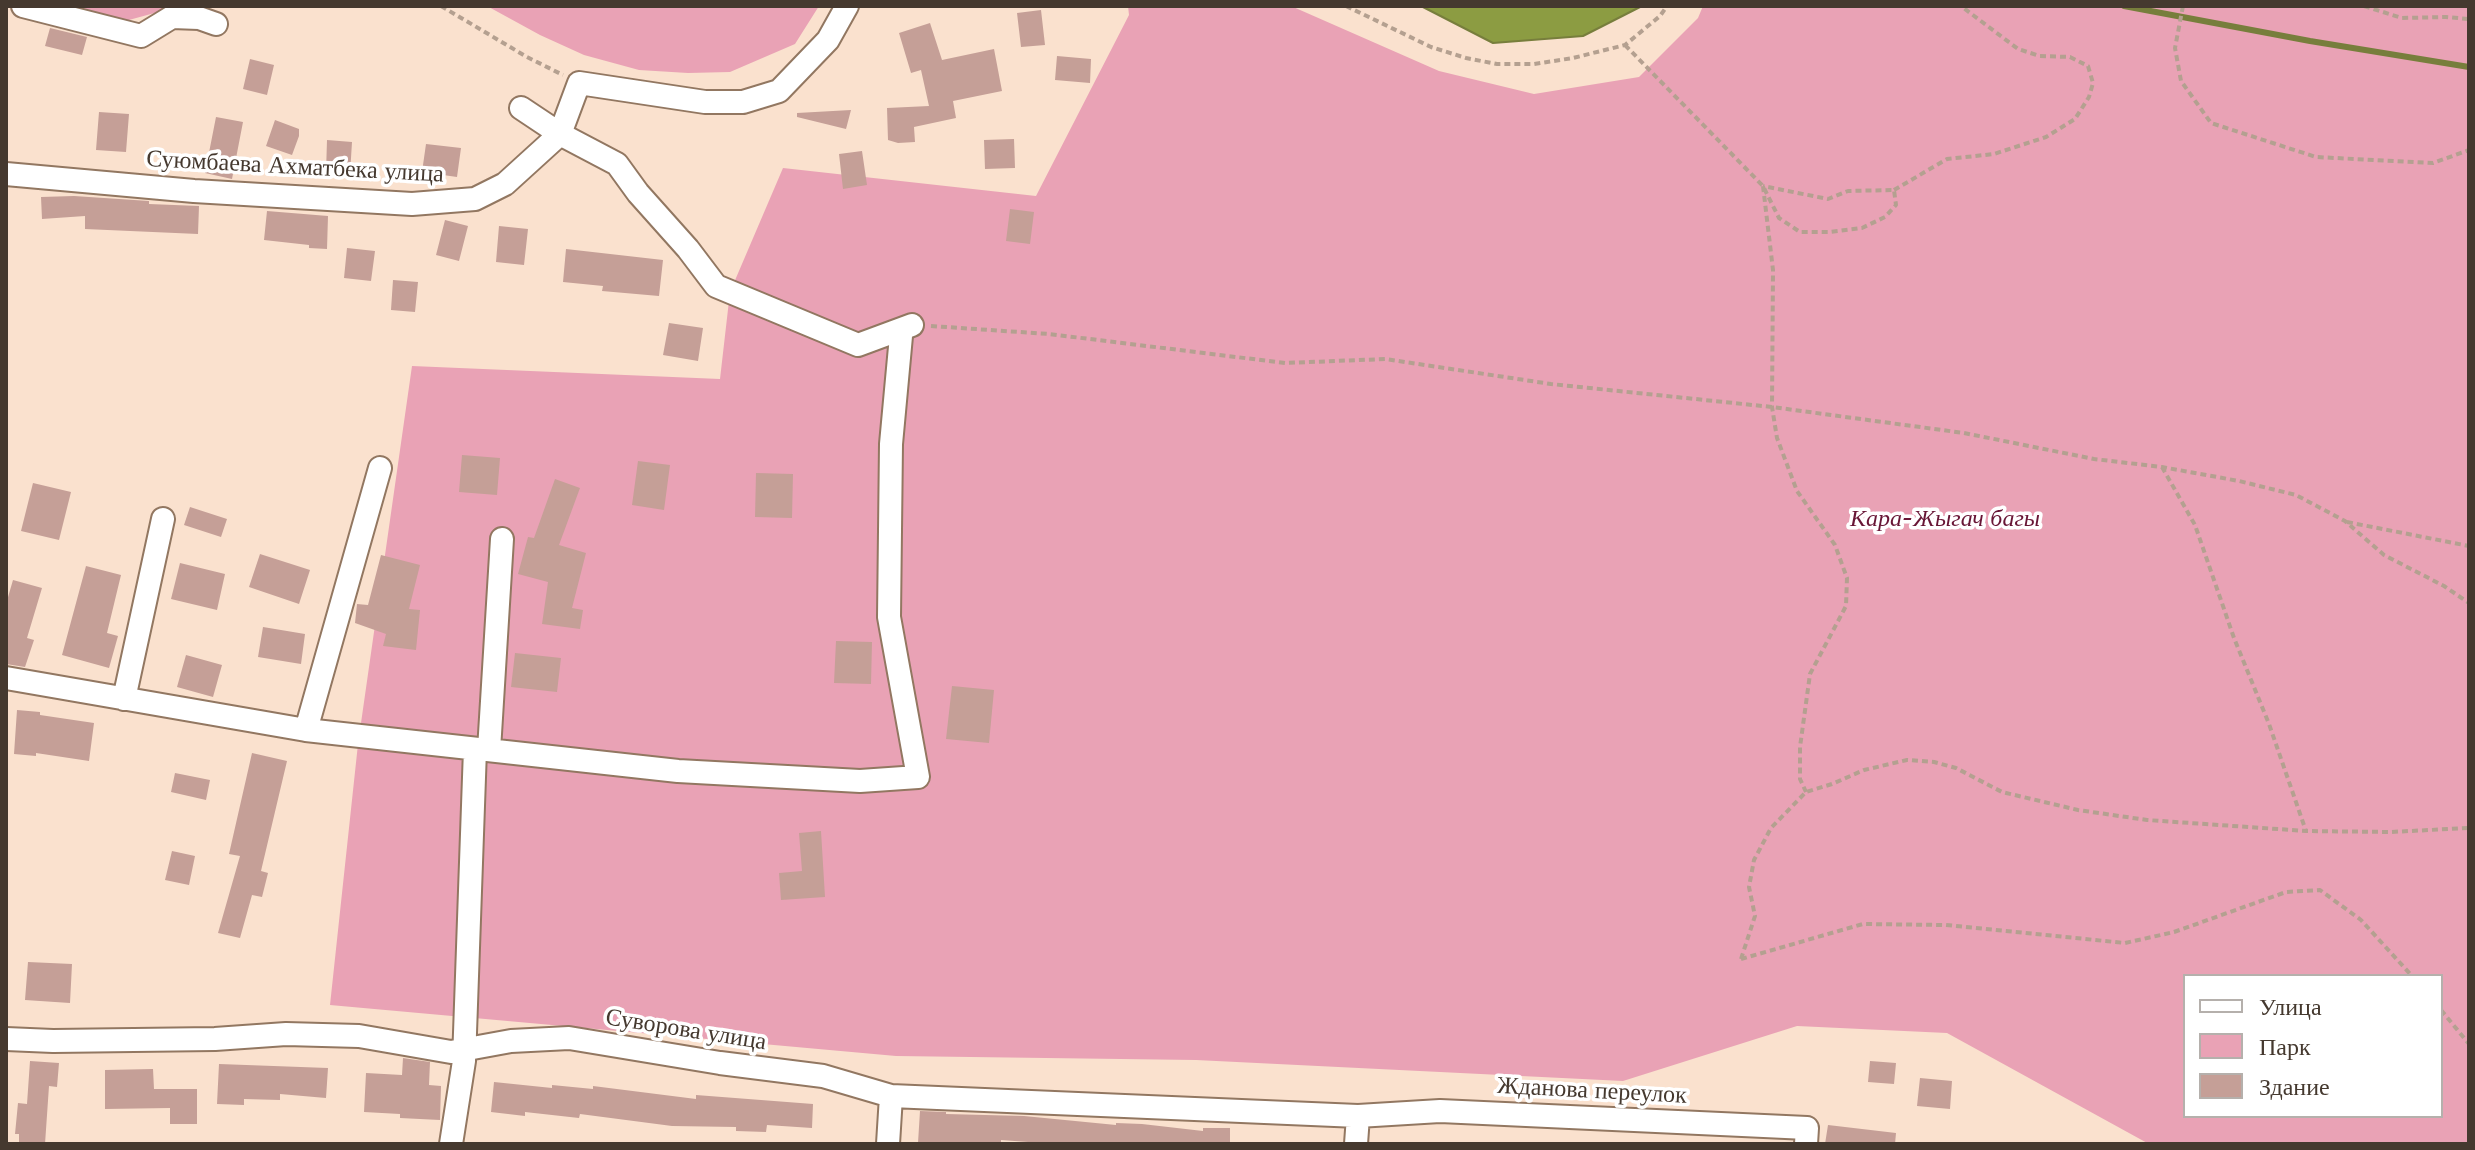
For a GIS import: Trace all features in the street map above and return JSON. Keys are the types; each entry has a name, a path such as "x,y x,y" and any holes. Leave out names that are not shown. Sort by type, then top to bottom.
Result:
{"street":[{"path":"23,6 141,36 172,17 199,18 216,24"},
{"path":"579,83 705,102 743,102 779,91 828,40 847,6"},
{"name":"Суюмбаева Ахматбека улица","path":"6,174 225,193 412,204 475,199 505,184 560,134 579,83"},
{"path":"6,678 306,730 678,771 860,781 918,777 889,617 891,444 907,330 858,345 716,286 617,164 560,134 521,108"},
{"path":"306,730 380,468"},
{"path":"124,699 163,519"},
{"path":"451,1144 464,1050 482,749 502,539"},
{"name":"Суворова улица","path":"6,1039 215,1039 286,1034 359,1036 451,1052 511,1041 569,1038 823,1076 891,1096 1358,1116"},
{"path":"888,1144 891,1096"},
{"name":"Жданова переулок","path":"1358,1116 1440,1111 1807,1128 1806,1144"},
{"path":"1356,1144 1358,1116"}],"path":[{"path":"441,6 527,57 579,83"},
{"path":"1346,6 1431,47 1497,64 1534,64 1625,45 1660,16 1667,6"},
{"path":"1763,186 1828,199 1848,191 1894,190 1947,159 1994,154 2046,137 2075,119 2089,97 2093,83 2088,66 2070,57 2040,56 2018,49 1961,6"},
{"path":"2183,6 2175,48 2181,81 2211,123 2316,157 2433,163 2469,150"},
{"path":"2364,6 2402,18 2469,19"},
{"path":"1625,45 1763,186 1779,218 1800,232 1862,228 1885,217 1896,205 1894,190"},
{"path":"1763,186 1773,270 1772,407 1777,438 1797,491 1835,545 1847,578 1846,606 1810,674 1800,747 1800,779 1806,792"},
{"path":"907,330 1065,335 1285,363 1385,359 1551,384 1772,407 1964,433 2094,459 2162,467 2296,495 2345,521 2384,555 2444,586 2469,603"},
{"path":"2162,467 2195,525 2306,831"},
{"path":"2345,521 2469,546"},
{"path":"2410,974 2361,920 2320,890 2286,892 2174,932 2125,943 1946,925 1863,924 1741,959 1755,916 1749,887 1754,860 1771,828 1806,792 1864,770 1907,760 1956,768 2002,792 2078,810 2147,820 2306,831 2390,832 2469,828"},
{"path":"2443,1012 2469,1044"}],"green space":[{"path":"50,6 171,6 118,23"},
{"path":"487,6 819,6 795,44 730,72 688,73 639,70 584,55"},
{"name":"Кара-Жыгач багы","path":"1128,6 1291,6 1439,71 1534,94 1639,77 1698,18 1703,6 2469,6 2469,1144 2149,1144 1947,1033 1797,1026 1623,1081 1196,1060 896,1056 330,1005 358,744 412,366 720,379 730,292 783,168 1036,196 1129,15"}],"shaded area":[{"path":"1421,6 1642,6 1583,36 1493,43"}],"building":[{"path":"1041,10 1045,45 1021,47 1017,13"},
{"path":"930,23 942,60 994,49 1002,91 953,101 956,118 914,127 915,142 888,140 887,108 929,106 921,70 911,73 899,33"},
{"path":"50,28 87,37 82,55 45,46"},
{"path":"1057,56 1091,59 1090,83 1055,80"},
{"path":"250,59 274,65 267,95 243,89"},
{"path":"851,110 846,129 797,117 797,113"},
{"path":"99,112 129,114 126,152 96,150"},
{"path":"216,117 243,122 232,179 205,173"},
{"path":"275,120 299,129 292,155 266,146"},
{"path":"1014,139 1015,168 985,169 984,140"},
{"path":"327,140 352,142 350,174 326,173"},
{"path":"426,144 461,148 457,177 422,172"},
{"path":"862,151 867,185 843,189 839,154"},
{"path":"74,196 199,206 198,234 85,229 85,216 42,219 41,197"},
{"path":"1010,209 1034,212 1030,244 1006,241"},
{"path":"267,211 328,216 327,249 264,240"},
{"path":"445,220 468,226 459,261 436,255"},
{"path":"499,226 528,229 524,265 496,262"},
{"path":"347,248 375,251 371,281 344,278"},
{"path":"566,249 663,260 659,296 602,291 603,286 563,282"},
{"path":"393,280 418,282 415,312 391,310"},
{"path":"669,323 703,328 698,361 663,355"},
{"path":"462,455 500,458 497,495 459,492"},
{"path":"638,461 670,465 664,510 632,505"},
{"path":"756,473 793,474 792,518 755,517"},
{"path":"555,479 580,488 559,545 586,553 572,608 583,610 580,629 542,624 548,582 518,574 528,537 534,538"},
{"path":"33,483 71,492 59,540 21,531"},
{"path":"190,507 227,519 221,537 184,525"},
{"path":"260,554 310,570 299,604 249,587"},
{"path":"381,555 420,565 409,609 420,610 416,650 383,646 386,634 355,623 357,604 368,605"},
{"path":"180,563 225,574 217,610 171,599"},
{"path":"86,566 121,575 107,633 118,636 109,668 62,655"},
{"path":"13,580 42,588 27,638 34,640 25,667 6,664 6,604"},
{"path":"263,627 305,634 301,664 258,657"},
{"path":"836,641 872,642 871,684 834,683"},
{"path":"515,653 561,658 557,692 511,687"},
{"path":"186,655 222,665 213,697 177,687"},
{"path":"952,686 994,690 989,743 946,739"},
{"path":"17,710 94,723 89,761 36,753 36,756 14,754"},
{"path":"252,753 287,761 261,871 268,873 262,897 252,895 240,938 218,933 240,856 229,854"},
{"path":"175,773 210,780 206,800 171,792"},
{"path":"821,831 825,897 781,900 779,873 802,871 799,833"},
{"path":"172,851 195,856 189,885 165,880"},
{"path":"28,962 72,964 70,1003 25,1000"},
{"path":"403,1058 430,1062 429,1085 441,1086 440,1120 364,1112 366,1073 402,1075"},
{"path":"30,1061 59,1063 57,1087 49,1086 45,1144 19,1144 19,1134 15,1134 18,1103 27,1104"},
{"path":"1870,1061 1896,1063 1894,1084 1868,1082"},
{"path":"219,1064 328,1068 326,1098 280,1094 280,1100 244,1099 244,1105 217,1104"},
{"path":"153,1069 154,1089 197,1089 197,1124 170,1124 170,1108 105,1109 105,1070"},
{"path":"1920,1078 1952,1081 1950,1109 1917,1106"},
{"path":"494,1082 552,1088 552,1085 593,1089 593,1086 696,1099 696,1095 813,1104 812,1128 767,1125 766,1132 736,1131 736,1127 672,1126 580,1114 579,1118 491,1112"},
{"path":"920,1111 1024,1116 1116,1125 1142,1124 1203,1131 1203,1128 1230,1128 1230,1144 1055,1144 1001,1140 1001,1144 918,1143"},
{"path":"1828,1125 1896,1133 1895,1144 1825,1144"}],"waterway":[{"path":"2124,6 2469,67"}]}
